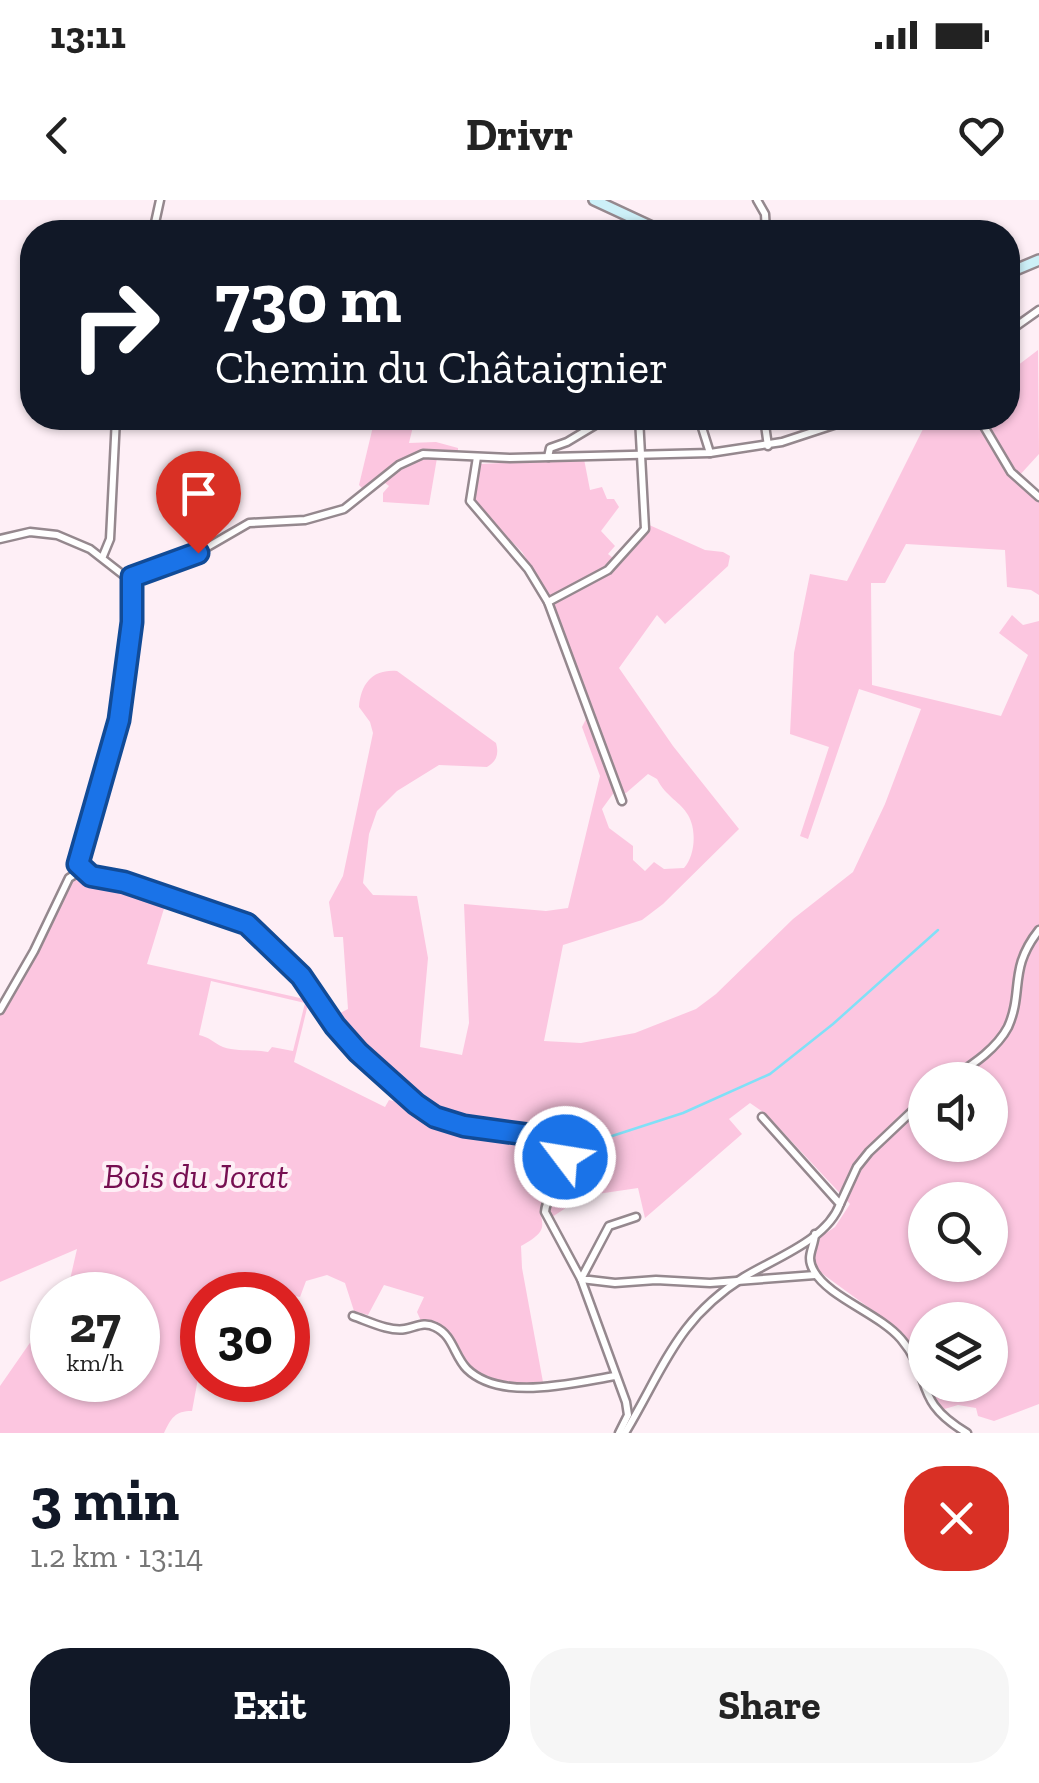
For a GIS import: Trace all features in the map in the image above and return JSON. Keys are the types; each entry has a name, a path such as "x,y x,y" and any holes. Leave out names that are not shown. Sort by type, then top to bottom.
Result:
{"main road":[{"path":"594,200 637,220"}],"street":[{"path":"103,556 110,539 115,430"},
{"path":"548,457 550,448 588,430"},
{"path":"548,602 608,570 645,528 640,430"},
{"path":"702,430 710,453"},
{"path":"766,430 768,446"},
{"path":"0,539 23,533 50,533 103,556 119,572 132,577 191,556 250,523 311,518 344,508 419,455 710,453 768,446 818,430"},
{"path":"986,430 1011,472 1039,497"},
{"path":"477,457 469,495 472,506 528,569 548,602 622,801"},
{"path":"132,577 125,687 102,785 78,856 82,870 247,924 301,976 358,1052 435,1117 464,1126 544,1136 560,1143 565,1157 545,1212 581,1279 628,1406 622,1433"},
{"path":"0,1010 69,878 82,870"},
{"path":"974,1062 1003,1035 1012,1014 1021,957 1039,930"},
{"path":"622,1433 686,1326 740,1280 830,1222 857,1167 908,1115"},
{"path":"762,1117 840,1204"},
{"path":"581,1279 609,1226 636,1216"},
{"path":"815,1234 809,1256 815,1275 900,1338 912,1355 931,1404 946,1420 967,1433"},
{"path":"581,1279 710,1283 815,1275"},
{"path":"353,1316 402,1330 423,1324 436,1327 454,1346 466,1368 497,1387 542,1386 616,1376"}],"green space":[{"name":"Bois du Jorat","path":"1038,350 1039,454 1018,477 1039,502 1039,595 1007,587 1005,550 906,544 885,583 871,583 872,685 1001,716 1028,655 999,633 1012,615 1023,625 1039,621 1039,1404 994,1421 978,1416 976,1408 958,1405 941,1410 937,1402 1008,1402 1008,1302 908,1302 908,1344 898,1329 820,1272 814,1260 820,1237 835,1227 850,1204 766,1114 750,1103 729,1119 742,1134 645,1218 638,1188 584,1196 549,1219 547,1207 567,1159 562,1160 541,1206 542,1229 521,1246 543,1382 508,1385 477,1374 444,1331 421,1321 417,1312 424,1297 384,1285 368,1315 354,1311 345,1283 327,1275 310,1280 310,1272 180,1272 180,1402 194,1402 192,1411 174,1416 164,1433 0,1433 0,1386 30,1343 30,1402 160,1402 160,1272 72,1272 77,1249 0,1282 0,1006 67,878 119,885 166,902 147,964 309,1000 294,1062 385,1107 389,1100 397,1102 450,1127 450,1122 385,1076 330,1018 348,1009 343,937 334,937 329,902 343,876 373,733 359,707 360,698 375,675 397,671 496,743 496,757 487,767 439,765 397,791 377,811 369,834 363,883 373,895 417,896 428,958 420,1047 462,1055 469,1023 464,904 546,911 568,908 600,776 582,727 591,709 552,599 522,552 475,504 472,495 481,464 584,459 590,490 602,487 607,499 614,499 619,507 601,531 615,546 608,554 618,562 647,524 705,550 730,556 728,566 665,624 657,615 619,668 673,746 739,829 642,920 563,945 544,1041 581,1043 635,1033 696,1009 793,919 853,872 885,804 921,709 859,689 808,839 800,836 829,747 790,734 794,653 810,574 847,581 922,430 1020,430 1020,364","holes":["648,774 657,779 691,821 694,843 684,868 664,869 654,862 645,871 633,860 633,846 609,828 602,809 615,791 626,793","211,981 305,1003 293,1051 272,1047 268,1052 228,1049 199,1035"]},
{"path":"372,430 412,430 409,443 436,442 458,448 458,459 437,458 429,505 383,502 383,493 389,486 381,480 365,491 359,485"}],"waterway":[{"path":"538,1160 683,1113 770,1074 833,1024 938,930"}],"route":[{"path":"198,553 132,577 132,622 119,720 78,864 91,876 112,878 247,924 301,976 350,1044 416,1104 435,1117 464,1126 552,1138 562,1146 565,1157"}]}
